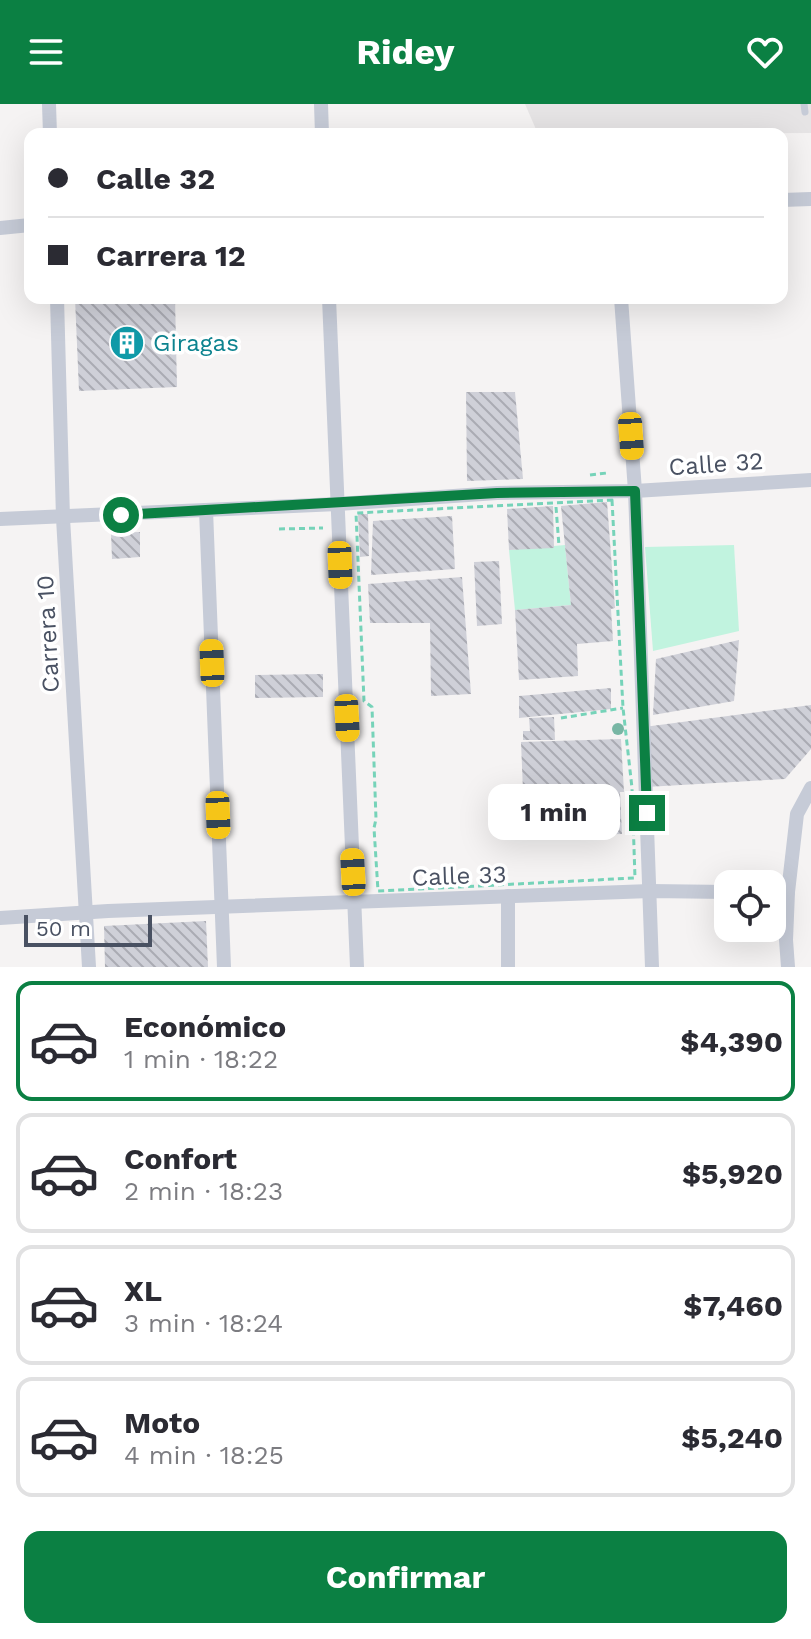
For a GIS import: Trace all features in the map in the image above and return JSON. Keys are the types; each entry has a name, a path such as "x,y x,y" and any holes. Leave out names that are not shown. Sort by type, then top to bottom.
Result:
{"street":[{"path":"49,104 50,128"},
{"path":"321,104 322,128"},
{"path":"788,200 811,199"},
{"path":"0,228 24,226"},
{"name":"Carrera 10","path":"57,304 63,518 89,967"},
{"path":"329,304 357,967"},
{"path":"621,304 635,491 652,967"},
{"name":"Calle 32","path":"0,519 338,504 497,493 635,491 811,480"},
{"path":"206,510 224,967"},
{"path":"788,967 788,892 797,814 811,788"},
{"name":"Calle 33","path":"0,918 508,896 714,892"},
{"path":"508,896 508,967"}],"path":[{"path":"612,500 623,708 632,788 635,878 378,891 372,707 364,701 356,513 556,503 612,500"},
{"path":"556,503 559,546"},
{"path":"279,529 323,528"},
{"path":"561,718 623,708"}],"shaded area":[{"path":"525,104 811,104 811,133 788,133 788,128 535,128"}],"green space":[{"path":"565,545 571,605 515,610 509,550"},
{"path":"734,545 739,631 653,651 645,547"}],"building":[{"name":"Giragas","path":"75,304 175,304 177,387 79,391"},
{"path":"466,392 515,392 523,479 467,481"},
{"path":"607,502 615,608 611,609 613,641 577,644 578,676 519,680 515,610 571,605 561,506"},
{"path":"553,506 554,548 509,550 507,509"},
{"path":"358,514 368,514 369,556 360,557"},
{"path":"452,516 455,569 371,575 373,521"},
{"path":"140,532 140,557 112,559 111,533"},
{"path":"499,561 502,624 477,626 474,562"},
{"path":"462,577 471,694 431,696 430,623 370,623 368,584"},
{"path":"739,640 734,701 653,715 656,659"},
{"path":"323,674 323,697 255,698 255,675"},
{"path":"611,688 611,709 519,718 519,696"},
{"path":"811,705 811,749 785,779 646,787 644,727"},
{"path":"554,717 555,740 523,740 523,731 530,731 529,718"},
{"path":"621,739 624,792 620,792 622,834 585,835 583,811 524,815 521,742"},
{"path":"206,921 208,967 105,967 104,926"}],"place":[{"name":"Giragas","path":"127,343"}],"route":[{"path":"121,515 497,493 635,491 647,813"}]}
